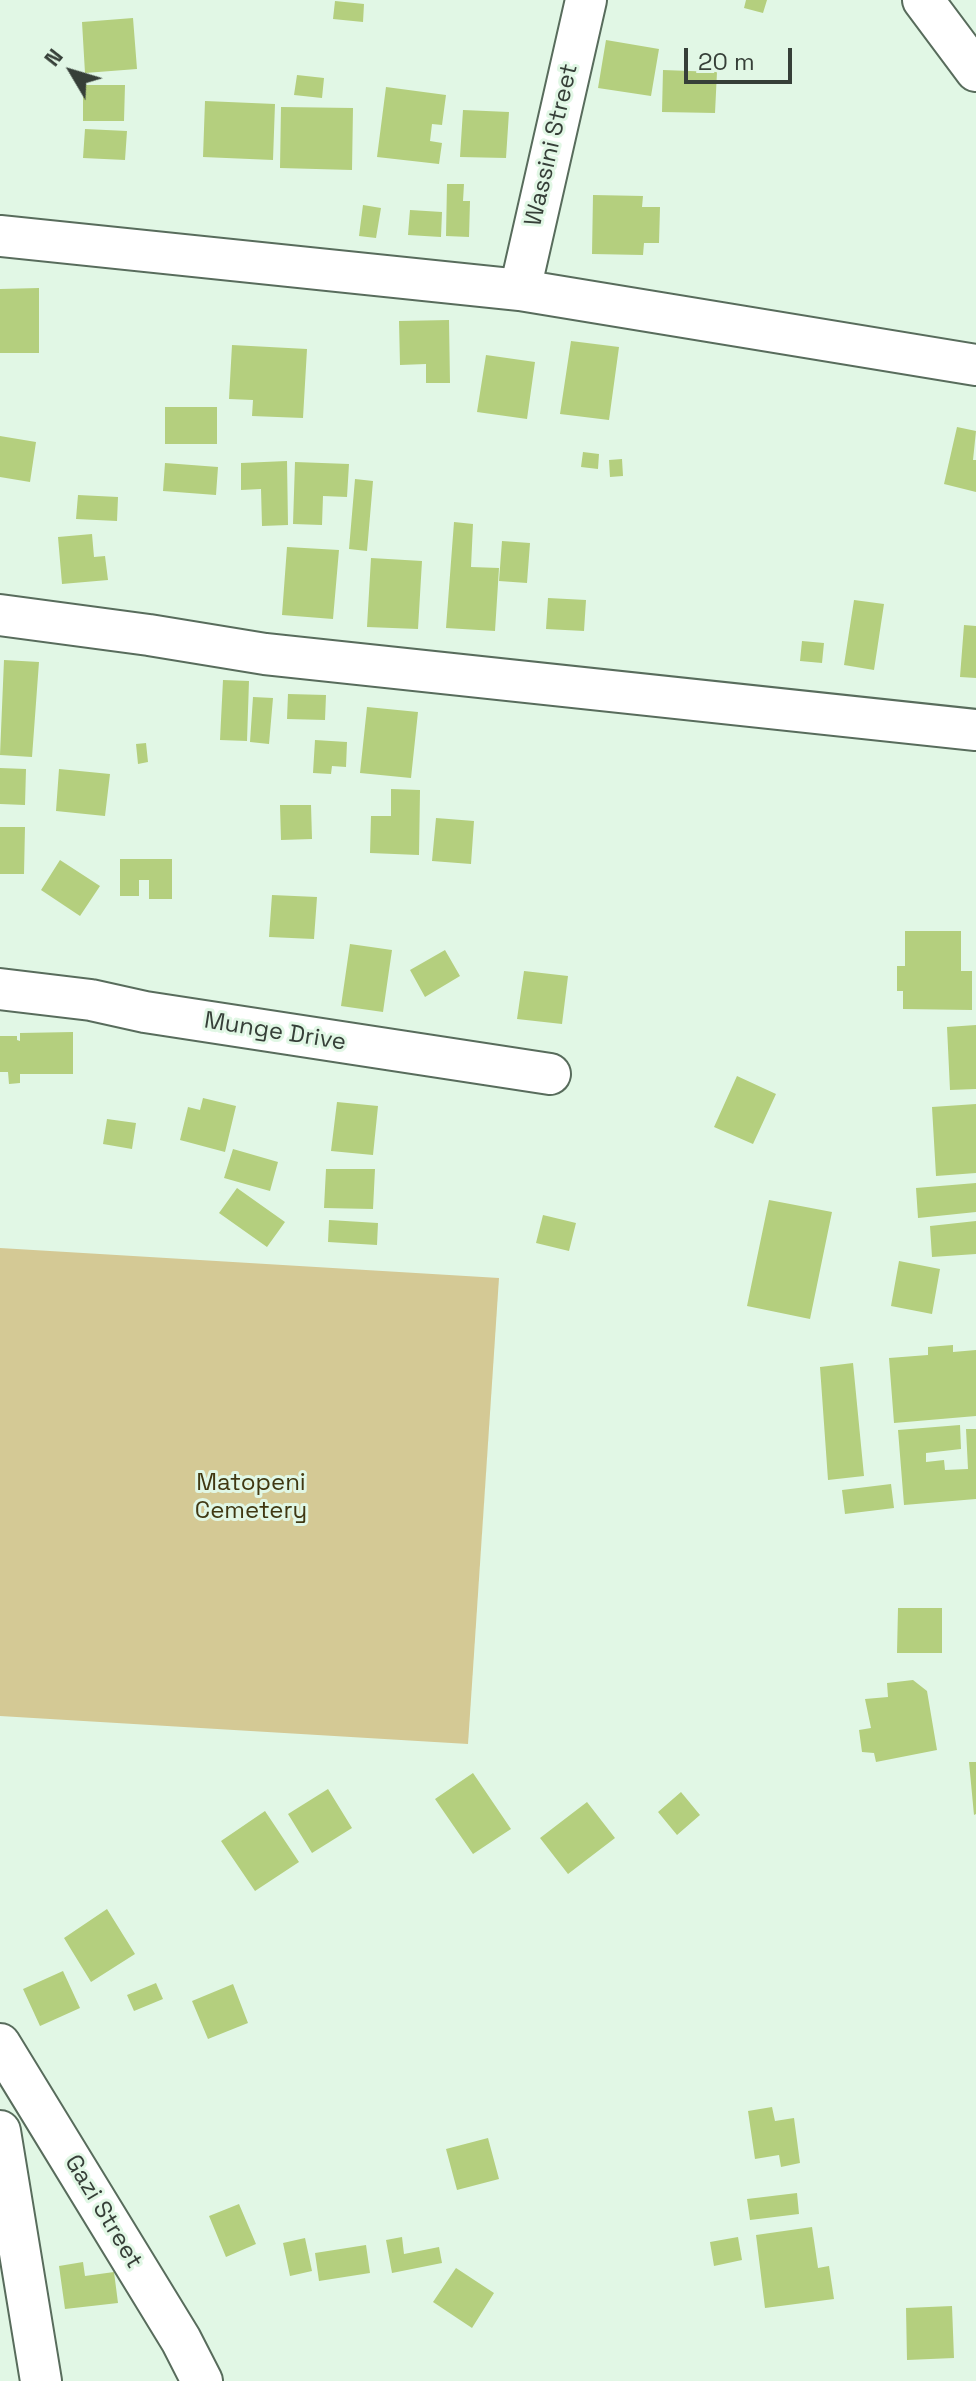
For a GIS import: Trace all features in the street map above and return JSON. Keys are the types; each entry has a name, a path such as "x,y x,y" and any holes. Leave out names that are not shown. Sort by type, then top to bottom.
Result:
{"street":[{"name":"Wassini Street","path":"520,290 586,0"},
{"path":"923,0 976,71"},
{"path":"0,236 520,290 976,365"},
{"path":"0,615 265,654 976,730"},
{"name":"Munge Drive","path":"0,989 91,1000 145,1012 550,1074"},
{"name":"Gazi Street","path":"0,2044 181,2340 202,2381"},
{"path":"0,2131 41,2381"}],"green space":[{"name":"Matopeni Cemetery","path":"0,1248 499,1278 468,1744 0,1716"}],"building":[{"path":"746,0 767,0 763,13 744,8"},
{"path":"335,1 364,4 363,22 333,19"},
{"path":"133,18 137,69 85,73 82,22"},
{"path":"606,40 659,49 651,96 598,88"},
{"path":"663,70 717,72 715,113 662,112"},
{"path":"297,75 324,78 322,98 294,95"},
{"path":"83,85 125,85 124,121 83,121"},
{"path":"386,87 446,95 442,125 432,124 430,141 442,143 439,164 377,157"},
{"path":"205,101 275,104 273,160 203,157"},
{"path":"281,107 353,108 352,170 280,168"},
{"path":"463,110 509,112 506,158 460,157"},
{"path":"85,129 127,131 125,160 83,158"},
{"path":"447,184 464,184 463,201 470,201 469,237 446,236"},
{"path":"593,195 643,196 642,207 660,207 659,243 644,243 643,255 592,254"},
{"path":"363,205 381,208 376,238 359,236"},
{"path":"410,210 442,212 441,237 408,235"},
{"path":"39,288 39,353 0,353 0,289"},
{"path":"449,320 450,383 426,383 426,364 400,365 399,321"},
{"path":"571,341 619,347 609,420 560,414"},
{"path":"232,345 307,349 303,418 252,416 253,400 229,399"},
{"path":"486,355 535,362 527,419 477,412"},
{"path":"165,407 217,407 217,444 165,444"},
{"path":"957,427 976,431 973,460 976,460 976,492 944,484"},
{"path":"0,436 36,442 30,482 0,477"},
{"path":"583,452 599,454 598,469 581,467"},
{"path":"622,459 623,476 610,477 609,460"},
{"path":"287,461 288,525 262,526 261,489 241,490 241,463"},
{"path":"295,462 349,464 347,497 323,496 322,525 293,524"},
{"path":"165,463 218,467 216,495 163,491"},
{"path":"355,479 373,481 367,551 349,549"},
{"path":"78,495 118,497 117,521 76,519"},
{"path":"454,522 473,524 471,567 499,568 495,631 446,628"},
{"path":"92,534 94,557 105,556 108,580 62,584 58,537"},
{"path":"502,541 530,543 527,583 499,581"},
{"path":"287,547 339,550 333,619 282,615"},
{"path":"371,558 422,561 418,629 367,627"},
{"path":"548,598 586,600 584,631 546,629"},
{"path":"854,600 884,604 874,670 844,665"},
{"path":"964,625 976,626 976,678 960,677"},
{"path":"802,641 824,643 822,663 800,661"},
{"path":"4,660 39,662 32,757 0,755"},
{"path":"223,680 249,681 247,741 220,740"},
{"path":"288,694 326,695 325,720 287,719"},
{"path":"253,697 273,698 269,744 250,742"},
{"path":"367,707 418,712 411,778 360,773"},
{"path":"315,740 347,742 346,767 332,766 331,774 313,773"},
{"path":"146,743 148,762 138,764 136,744"},
{"path":"0,768 26,769 25,805 0,804"},
{"path":"59,769 110,774 105,816 56,811"},
{"path":"391,789 420,790 419,855 370,853 371,816 391,816"},
{"path":"280,805 311,805 312,839 281,840"},
{"path":"436,818 474,821 471,864 432,861"},
{"path":"0,827 25,827 24,874 0,874"},
{"path":"120,859 172,859 172,899 149,899 149,880 139,880 139,896 120,896"},
{"path":"60,860 100,886 80,916 41,890"},
{"path":"272,895 317,897 314,939 269,937"},
{"path":"905,931 961,931 961,971 972,971 972,1010 903,1009 903,991 897,991 897,966 905,966"},
{"path":"350,944 392,950 383,1012 341,1006"},
{"path":"445,950 460,976 425,997 410,970"},
{"path":"524,971 568,976 562,1024 517,1019"},
{"path":"976,1025 976,1089 950,1090 947,1027"},
{"path":"73,1032 73,1074 20,1074 20,1083 9,1084 8,1072 0,1072 0,1036 17,1036 20,1041 20,1033"},
{"path":"737,1076 776,1094 753,1144 714,1127"},
{"path":"203,1098 236,1106 225,1152 180,1140 188,1107 200,1110"},
{"path":"337,1102 378,1106 373,1155 331,1151"},
{"path":"976,1104 976,1173 936,1176 932,1107"},
{"path":"107,1119 136,1123 132,1149 103,1144"},
{"path":"233,1149 278,1162 270,1191 224,1178"},
{"path":"326,1169 375,1169 373,1209 324,1208"},
{"path":"976,1183 976,1212 918,1218 916,1188"},
{"path":"237,1188 285,1222 267,1247 219,1213"},
{"path":"769,1200 832,1212 810,1319 747,1306"},
{"path":"543,1215 576,1223 569,1251 536,1243"},
{"path":"329,1220 378,1223 377,1245 328,1242"},
{"path":"976,1221 976,1254 932,1257 930,1226"},
{"path":"899,1261 940,1269 932,1314 891,1306"},
{"path":"953,1345 953,1352 976,1350 976,1416 894,1423 889,1358 928,1355 928,1347"},
{"path":"853,1363 864,1476 828,1480 820,1367"},
{"path":"960,1425 961,1449 926,1453 926,1462 944,1460 945,1470 968,1469 966,1429 976,1429 976,1499 904,1505 898,1430"},
{"path":"891,1484 894,1508 845,1514 842,1490"},
{"path":"898,1608 942,1608 942,1653 897,1653"},
{"path":"913,1680 927,1691 937,1750 876,1762 874,1753 862,1752 859,1730 871,1728 865,1699 888,1697 887,1683"},
{"path":"969,1762 976,1762 974,1815"},
{"path":"473,1773 511,1829 473,1854 435,1799"},
{"path":"328,1789 352,1828 312,1853 288,1814"},
{"path":"681,1792 700,1815 677,1835 658,1812"},
{"path":"587,1802 615,1838 568,1874 540,1838"},
{"path":"265,1811 299,1862 255,1891 221,1841"},
{"path":"107,1909 135,1954 91,1982 64,1938"},
{"path":"63,1971 80,2008 40,2026 23,1989"},
{"path":"156,1983 163,1999 134,2011 127,1995"},
{"path":"233,1984 248,2023 208,2039 192,2001"},
{"path":"772,2107 775,2121 794,2118 800,2163 781,2167 779,2155 755,2159 748,2111"},
{"path":"488,2138 499,2179 457,2190 446,2149"},
{"path":"797,2193 799,2214 750,2220 747,2199"},
{"path":"239,2204 256,2244 226,2257 209,2216"},
{"path":"812,2227 818,2268 829,2266 834,2299 765,2308 756,2235"},
{"path":"402,2237 404,2254 439,2247 442,2263 392,2273 386,2240"},
{"path":"738,2237 742,2260 714,2266 710,2242"},
{"path":"305,2238 312,2271 290,2276 283,2243"},
{"path":"366,2245 370,2273 319,2281 315,2253"},
{"path":"83,2262 85,2276 114,2272 118,2303 65,2309 59,2266"},
{"path":"456,2268 494,2293 472,2328 433,2302"},
{"path":"952,2306 954,2358 907,2360 906,2308"}]}
